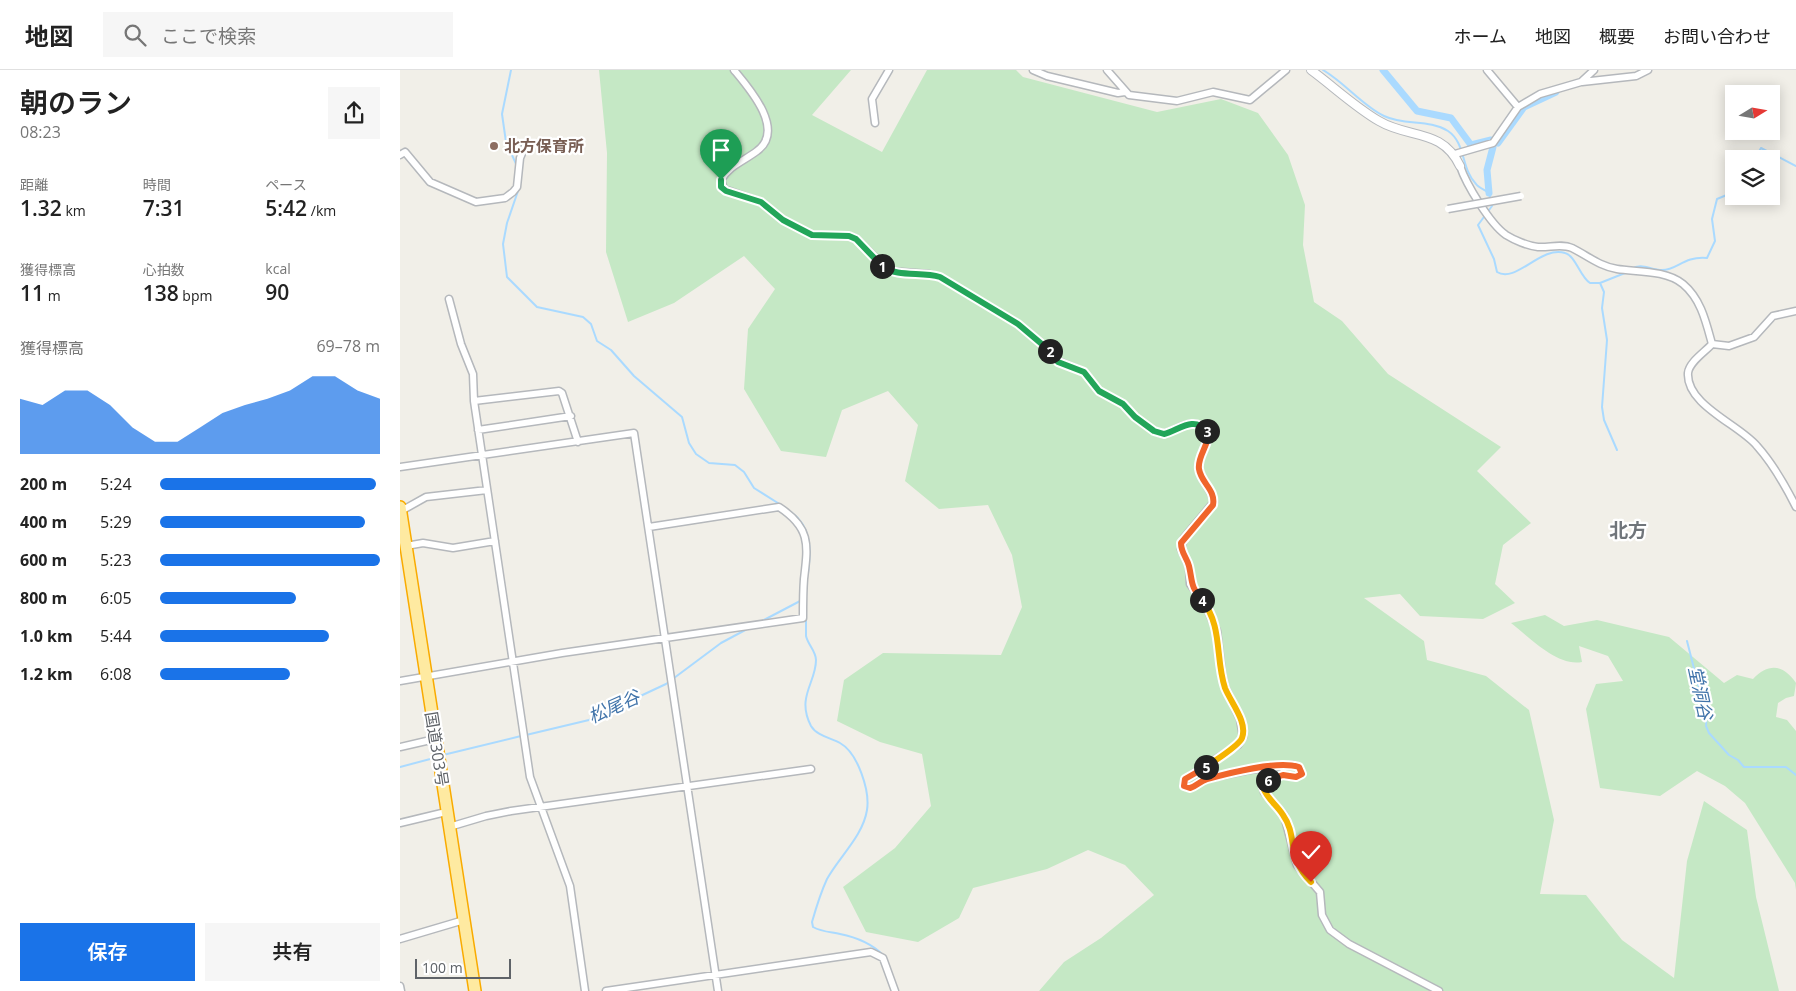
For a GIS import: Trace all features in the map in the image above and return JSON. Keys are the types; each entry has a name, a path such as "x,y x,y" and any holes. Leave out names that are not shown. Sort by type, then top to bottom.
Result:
{"highway":[{"name":"国道303号","path":"400,509 404,545 475,991"}],"street":[{"path":"734,70 762,107 766,138 761,148 735,164 724,175 721,180 724,190 761,202 783,220 812,235 849,236 856,239 889,271 929,274 940,277 1018,324 1051,352 1058,362 1084,372 1099,391 1123,404 1135,417 1154,431 1164,434 1179,426 1192,424 1207,431 1208,435 1198,462 1201,477 1211,492 1213,505 1184,538 1181,548 1189,566 1190,584 1205,604 1217,631 1222,674 1228,694 1240,719 1243,736 1238,745 1185,779 1184,786 1190,788 1205,779 1249,770 1293,765 1299,767 1302,774 1296,777 1283,775 1266,781 1263,787 1284,816 1297,866 1320,892 1322,915 1330,930 1337,937 1439,991"},
{"path":"875,123 872,99 889,70"},
{"path":"1033,70 1047,76 1125,92"},
{"path":"1107,70 1129,95 1177,101 1213,92 1250,100 1286,70"},
{"path":"1311,70 1381,123 1437,140 1455,154 1464,177 1497,227 1506,235 1537,247 1564,246 1572,248 1594,262 1614,269 1645,272 1681,282 1695,295 1712,344"},
{"path":"1487,70 1518,107"},
{"path":"1581,82 1594,70"},
{"path":"1455,154 1493,143 1518,107 1540,94 1581,82 1636,76 1648,70"},
{"path":"400,156 405,152 430,182 476,202 505,198 514,192 517,186 520,158 526,144"},
{"path":"1448,210 1521,196"},
{"path":"449,299 461,344 474,374 474,401 478,430 530,777 570,886 585,991"},
{"path":"1712,344 1729,346 1754,337 1773,316 1796,311"},
{"path":"1712,344 1689,367 1688,375 1692,386 1700,401 1757,446 1783,481 1796,507"},
{"path":"474,401 559,391 562,393 571,416 578,442"},
{"path":"478,430 571,416"},
{"path":"400,467 634,433 718,991"},
{"path":"400,509 426,497 487,490"},
{"path":"400,682 513,661 803,618 808,555 806,538 799,524 779,508 649,527"},
{"path":"404,545 422,543 453,548 495,541"},
{"path":"400,747 435,738"},
{"path":"449,827 486,816 540,807 811,769"},
{"path":"400,823 446,812"},
{"path":"400,939 464,920"},
{"path":"606,991 871,952 883,958 895,991"},
{"path":"400,986 401,991"}],"green space":[{"path":"599,70 851,70 812,115 882,152 927,70 1016,70 1023,77 1157,112 1221,99 1258,113 1288,155 1305,205 1303,245 1314,302 1342,321 1388,374 1501,447 1477,471 1531,523 1503,545 1495,584 1515,603 1483,619 1420,616 1400,594 1364,598 1424,641 1427,660 1486,676 1529,710 1554,820 1540,894 1586,895 1622,940 1674,978 1687,861 1704,801 1747,830 1756,897 1779,991 1039,991 1064,962 1101,938 1154,895 1125,865 1088,850 1047,869 973,888 959,918 918,942 866,932 843,887 895,848 931,806 922,754 880,742 837,721 844,680 883,653 1001,655 1022,607 1012,555 988,505 939,509 905,481 918,425 888,391 842,410 826,457 781,451 744,389 748,329 775,289 744,256 674,303 628,322 606,252 607,153"},
{"path":"1545,615 1564,626 1597,620 1669,637 1724,683 1737,675 1753,679 1770,668 1781,669 1791,677 1796,683 1794,696 1778,703 1776,717 1787,720 1796,731 1796,890 1795,883 1745,803 1725,786 1697,771 1660,796 1600,788 1586,709 1596,684 1623,681 1608,656 1579,646 1582,662 1563,660 1544,650 1511,623"}],"waterway":[{"path":"511,70 502,114 506,142 517,166"},
{"path":"1323,70 1376,112 1400,121 1441,127 1454,136 1461,149 1471,178 1479,187 1489,193 1492,206 1478,225 1494,259 1497,272 1504,274 1512,273 1547,254 1556,252 1569,255 1590,283 1600,283 1625,273"},
{"path":"1383,70 1417,111 1451,118 1471,145 1491,140"},
{"path":"1498,143 1524,107 1556,92"},
{"path":"1489,193 1487,170 1493,147"},
{"path":"1760,150 1761,148 1765,150"},
{"path":"1780,158 1796,166"},
{"path":"518,191 507,223 503,244 507,277 537,307 583,317 591,324 597,341 611,350 634,376 682,417 689,443 696,454 709,463 735,465 744,472 754,488 781,505"},
{"path":"1631,269 1642,266 1662,270 1672,268 1692,259 1707,258 1715,241 1712,219 1717,199 1725,196"},
{"name":"堂洞谷","path":"1600,283 1604,292 1602,308 1607,340 1602,407 1604,420 1617,450"},
{"path":"791,512 798,518 806,532 810,556 808,573"},
{"path":"806,590 806,636 816,660 806,698 807,716 811,726 817,732 840,743 852,755 865,783 867,793 865,820 856,837 827,879 812,922 813,927 857,939 869,944 883,955"},
{"name":"松尾谷","path":"762,621 802,600"},
{"name":"松尾谷","path":"526,735 589,720 666,684 721,643 749,628"},
{"name":"堂洞谷","path":"1687,641 1701,696 1707,710 1706,726 1709,733 1729,755 1738,760 1744,767 1786,767 1796,775"},
{"name":"松尾谷","path":"443,755 521,736"},
{"name":"松尾谷","path":"400,767 434,758"}],"place":[{"name":"北方保育所","path":"494,146"}],"district":[{"name":"北方","path":"1628,530"}],"route":[{"path":"721,180 721,187 724,190 751,197 761,202 783,220 812,235 849,236 856,239 864,244 879,264 889,271 929,274 940,277 1018,324 1051,352 1058,362 1084,372 1099,391 1119,401 1135,417 1154,431 1164,434 1185,424 1198,425 1207,431 1206,442 1198,462 1201,477 1214,497 1214,502 1203,518 1184,538 1181,548 1182,554 1189,566 1190,584 1205,604 1217,631 1225,687 1240,719 1243,736 1238,745 1185,779 1184,786 1195,787 1205,779 1249,770 1293,765 1299,767 1302,774 1296,777 1283,775 1266,781 1263,787 1264,792 1284,816 1297,866 1311,882"}]}
